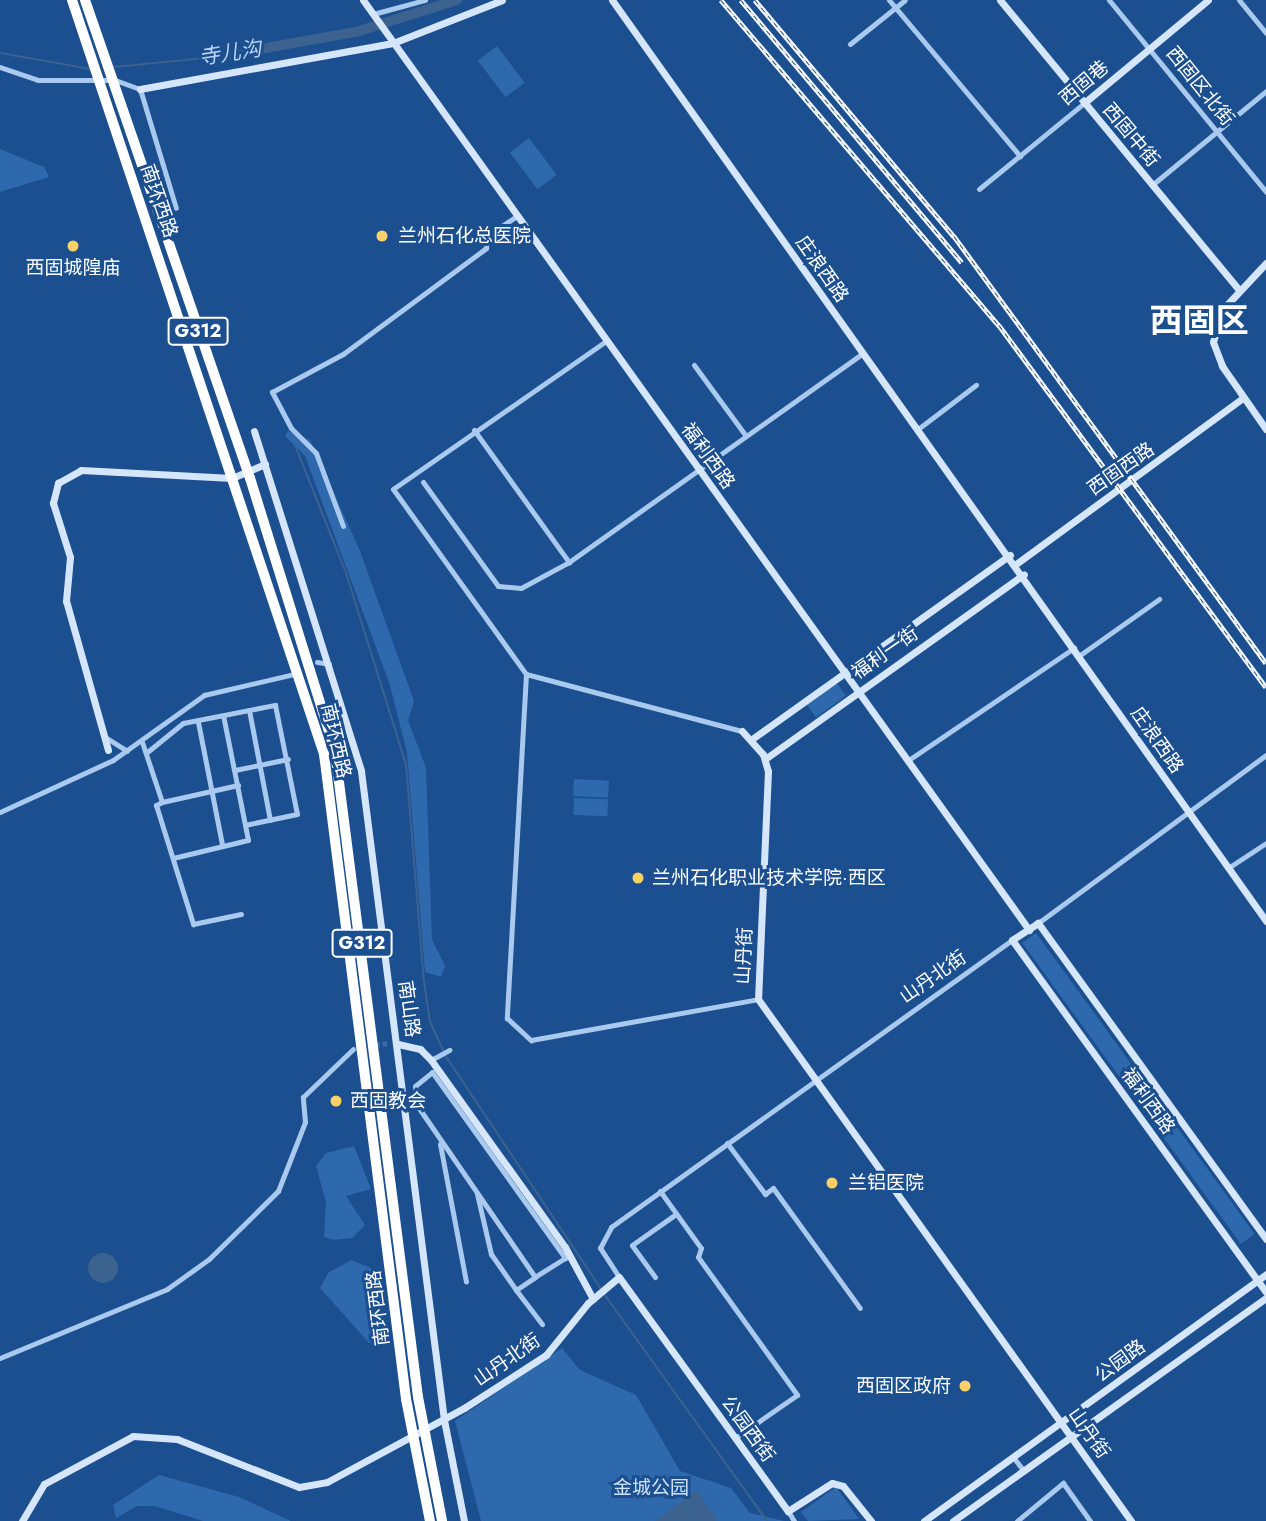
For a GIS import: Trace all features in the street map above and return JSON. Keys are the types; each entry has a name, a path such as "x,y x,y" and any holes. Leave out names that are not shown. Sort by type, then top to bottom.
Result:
{"highway":[{"name":"南环西路","path":"72,0 88,48 162,229 250,478 335,751 422,1420 442,1521"},
{"name":"南环西路","path":"85,0 145,213 238,483 324,754 412,1424 430,1521"}],"street":[{"name":"福利西路","path":"363,0 1028,930"},
{"path":"374,15 425,0"},
{"path":"0,67 38,80 115,79 140,89 391,41 502,0"},
{"name":"庄浪西路","path":"612,0 863,354 1024,574 1188,813 1266,921"},
{"path":"889,0 1020,156"},
{"path":"849,44 905,0"},
{"name":"西固中街","path":"1000,0 1238,289"},
{"name":"西固区北街","path":"1109,0 1266,192"},
{"name":"西固巷","path":"979,189 1208,0"},
{"path":"1239,0 1266,33"},
{"path":"140,89 176,208"},
{"path":"1152,185 1266,91"},
{"path":"343,526 316,453 291,428 272,392 343,354 486,248 487,236 517,216"},
{"path":"1266,263 1238,289 1218,317 1213,342 1243,398 1266,429"},
{"path":"606,341 396,481 394,492 526,674 507,1018 531,1040 758,999"},
{"path":"423,482 498,586 530,585 569,562 863,354"},
{"path":"694,365 746,436"},
{"path":"918,429 976,385"},
{"name":"西固西路","path":"1016,564 1243,398"},
{"path":"474,430 569,562"},
{"name":"南山路","path":"254,431 361,771 444,1420 464,1521"},
{"path":"108,750 66,601 70,557 53,502 58,484 80,470 232,478 263,461"},
{"name":"福利一街","path":"752,739 1010,555"},
{"name":"福利一街","path":"765,759 1024,574"},
{"path":"1080,655 1159,599"},
{"path":"908,761 1074,648"},
{"path":"317,662 329,664"},
{"path":"0,812 127,751 204,695 294,674"},
{"path":"526,674 742,731 752,739 765,759"},
{"path":"146,753 183,723 275,705 297,814 245,825"},
{"path":"249,710 270,820"},
{"path":"173,858 222,844 248,840 223,715"},
{"path":"198,722 222,844"},
{"path":"105,737 127,751"},
{"path":"142,742 162,802"},
{"path":"1013,940 1266,755"},
{"path":"236,770 288,759"},
{"name":"山丹街","path":"765,759 758,999 1130,1521"},
{"path":"238,785 156,805 193,924 241,914"},
{"path":"1228,868 1266,843"},
{"name":"福利西路","path":"1038,923 1266,1239"},
{"name":"福利西路","path":"1013,940 1266,1292"},
{"name":"山丹北街","path":"22,1521 44,1484 133,1436 177,1439 254,1475 307,1488 444,1420 546,1354 593,1299 619,1278 600,1248 602,1236 660,1191 1013,940"},
{"path":"387,1042 420,1049 434,1059 593,1299"},
{"path":"0,1358 167,1289 209,1259 278,1191 305,1122 303,1097 353,1049"},
{"path":"434,1059 448,1051"},
{"path":"535,1277 418,1107 415,1086 432,1072 567,1256"},
{"path":"439,1140 466,1282"},
{"path":"727,1143 765,1194 773,1188 860,1308"},
{"path":"660,1191 701,1248 698,1257 797,1395 735,1438"},
{"path":"477,1194 491,1254 542,1324"},
{"path":"655,1277 632,1245 676,1214"},
{"path":"516,1290 567,1256"},
{"name":"公园路","path":"924,1521 1266,1273"},
{"name":"公园西街","path":"619,1278 788,1511"},
{"name":"公园路","path":"953,1521 1266,1298"},
{"path":"1013,1457 1023,1470"},
{"path":"794,1521 788,1511 832,1483 843,1486 871,1521"},
{"path":"1017,1521 1062,1483 1090,1521"}],"green space":[{"path":"497,46 525,83 506,97 478,60"},
{"path":"529,138 557,175 538,189 510,152"},
{"path":"0,149 44,167 49,177 0,192"},
{"path":"288,431 310,440 360,551 414,701 408,720 426,768 432,939 445,966 441,977 425,972 407,753 390,685 305,456 285,436"},
{"path":"836,682 846,696 816,718 806,704"},
{"path":"574,779 609,781 608,798 573,796"},
{"path":"574,798 608,799 607,816 573,815"},
{"path":"1036,933 1255,1234 1241,1244 1022,943"},
{"path":"354,1146 371,1189 346,1196 365,1225 352,1238 333,1240 324,1237 326,1202 316,1166 326,1153"},
{"path":"351,1260 371,1268 381,1282 385,1344 369,1343 320,1288 328,1273"},
{"name":"金城公园","path":"562,1348 580,1370 636,1395 680,1471 731,1488 750,1513 784,1521 481,1521 455,1421"},
{"path":"159,1475 239,1497 291,1521 203,1521 155,1506 137,1506 116,1518 113,1505"},
{"path":"836,1487 859,1519 808,1521 801,1512"}],"shaded area":[{"path":"103,1253 114,1257 118,1268 114,1279 103,1283 92,1279 88,1268 92,1257"},
{"path":"697,1490 717,1521 655,1521"}],"waterway":[{"name":"寺儿沟","path":"215,57 356,32 457,0"},
{"path":"0,53 91,69"},
{"name":"寺儿沟","path":"114,67 215,57"},
{"path":"295,445 346,573 406,764 424,981 430,1022 443,1050"},
{"path":"445,1055 601,1289"},
{"path":"604,1294 767,1521"}],"tunnel":[{"path":"353,1049 387,1043"}],"railway":[{"path":"721,0 999,325 1266,687"},
{"path":"741,0 962,262"},
{"path":"755,0 954,236 1266,663"}],"place":[{"name":"兰州石化总医院","path":"382,236"},
{"name":"西固城隍庙","path":"73,246"},
{"name":"兰州石化职业技术学院·西区","path":"638,878"},
{"name":"西固教会","path":"336,1101"},
{"name":"兰铝医院","path":"832,1183"},
{"name":"西固区政府","path":"965,1386"}],"district":[{"name":"西固区","path":"1199,321"}]}
